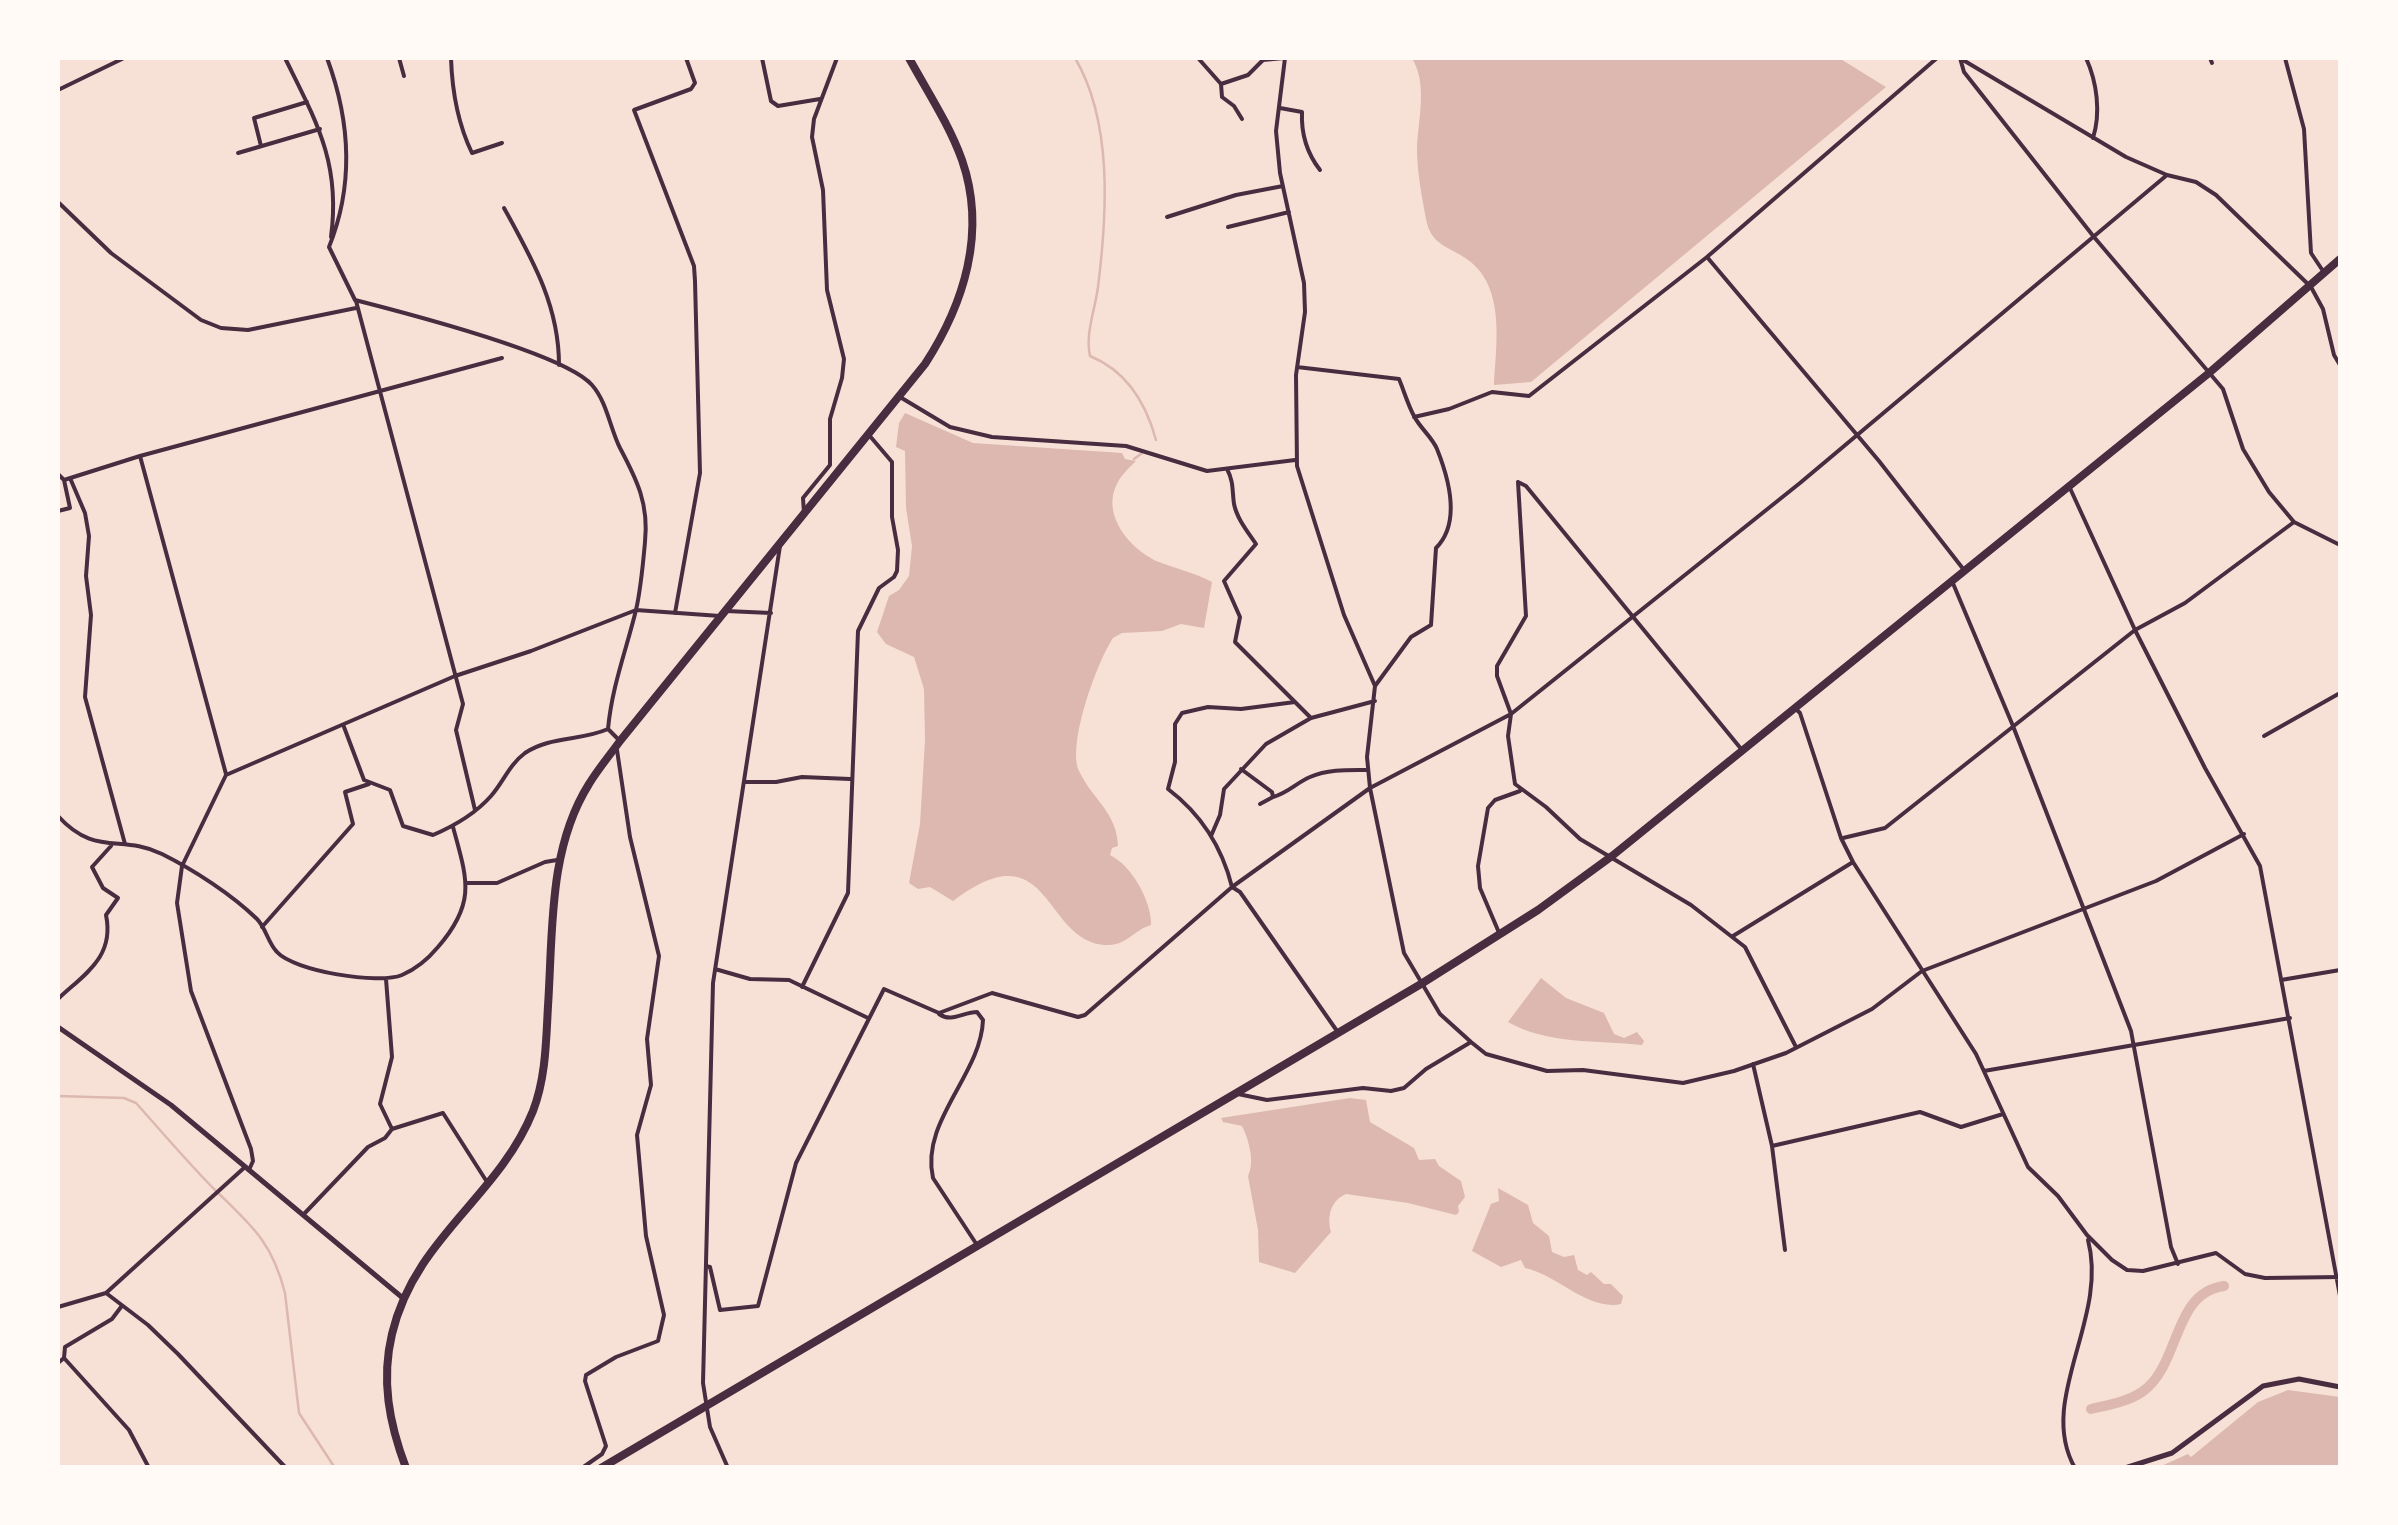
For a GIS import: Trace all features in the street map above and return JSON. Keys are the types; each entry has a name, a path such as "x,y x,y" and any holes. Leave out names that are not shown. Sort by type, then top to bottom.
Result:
{"main road":[{"path":"406,1468 388,1412 390,1346 404,1298 429,1250 488,1184 516,1145 533,1110 544,1068 559,860 571,820 588,784 900,396 947,330 963,292 972,248 971,205 962,162 909,58"},
{"path":"600,1468 1500,935 1612,856 2210,373 2340,258"}],"street":[{"path":"58,90 124,58"},
{"path":"285,58 320,129 335,198 330,246 356,300 456,676 463,704 456,730 475,810"},
{"path":"326,58 338,96 347,151 344,207 330,246"},
{"path":"399,58 404,76"},
{"path":"450,58 456,106 472,154 502,142"},
{"path":"674,613 700,473 694,266 634,110 691,89 694,76 686,58"},
{"path":"762,58 771,101 778,106 821,99"},
{"path":"804,516 803,498 830,465 830,420 844,359 827,290 823,190 812,137 837,58"},
{"path":"1198,58 1221,84 1222,97 1242,118"},
{"path":"1221,84 1248,75 1263,60 1285,58 1276,131 1283,186 1304,283 1305,312 1297,367 1296,459 1301,486 1344,615 1375,686 1368,770 1394,919 1404,954 1440,1014 1486,1054 1547,1072 1584,1070 1683,1083 1754,1064 1872,1009 1922,971 2156,881 2244,834"},
{"path":"1414,417 1449,409 1492,392 1529,396 1707,257 1938,58"},
{"path":"1959,58 2093,138 2166,175 2196,182 2216,194 2311,287 2324,309 2340,365"},
{"path":"1959,58 1964,72 2094,237 2222,389 2256,474 2294,522 2340,545"},
{"path":"2086,58 2098,102 2094,112 2098,124 2093,138"},
{"path":"2285,58 2304,128 2311,253 2325,274"},
{"path":"261,146 254,118 306,102"},
{"path":"1280,108 1302,112 1302,134 1308,153 1320,170"},
{"path":"238,153 320,129"},
{"path":"938,1014 992,993 1078,1017 1085,1015 1232,886 1370,788 1510,714 1858,435 2166,175"},
{"path":"1167,216 1236,195 1283,186"},
{"path":"58,202 111,253 201,320 221,328 248,330 357,308"},
{"path":"504,208 545,285 559,344 559,365"},
{"path":"1228,227 1289,212"},
{"path":"1707,257 1858,435 1964,570"},
{"path":"356,300 442,323 559,365 589,381 599,394 644,497 646,538 636,610 612,688 608,729 618,744 630,837 659,956 647,1039 651,1085 637,1135 646,1236 664,1315 658,1341 616,1356 586,1375 606,1446 602,1454 582,1468"},
{"path":"67,478 502,358"},
{"path":"1297,367 1398,379 1414,417 1436,447 1449,492 1451,518 1444,540 1436,548 1431,626 1411,637 1375,686"},
{"path":"900,396 965,432 1126,446 1207,471 1296,459"},
{"path":"802,987 848,893 858,631 880,588 894,577 898,550 892,517 892,462 869,435"},
{"path":"140,456 226,776"},
{"path":"1227,470 1233,482 1234,506 1256,544 1224,580 1240,618 1234,642 1311,718"},
{"path":"58,474 67,478 85,513 91,615 84,698 125,844"},
{"path":"58,510 70,508 67,478"},
{"path":"1742,750 1526,486 1518,482 1526,616 1496,666 1510,714 1512,773 1520,791 1546,807 1580,839 1692,905 1751,954 1796,1047"},
{"path":"2069,486 2135,630 2260,866 2340,1296"},
{"path":"1841,838 1886,828 2135,630 2185,603 2294,522"},
{"path":"728,1468 710,1427 704,1383 715,969 780,546"},
{"path":"1952,580 2013,726 2135,1044 2171,1246 2178,1264"},
{"path":"58,1307 106,1293 253,1162 191,991 177,903 182,866 226,776 456,676 636,610 771,613"},
{"path":"2264,736 2340,693"},
{"path":"1211,836 1220,816 1224,789 1266,744 1311,718 1374,701"},
{"path":"1296,702 1241,709 1208,707 1178,717 1175,762 1168,789 1191,806 1226,864 1232,886 1337,1031"},
{"path":"1795,708 1852,862 1984,1071 2028,1167 2058,1196 2087,1235 2128,1270 2143,1271 2216,1253 2245,1274 2265,1278 2339,1278"},
{"path":"344,726 364,780 369,784"},
{"path":"262,926 353,824 345,792 369,784 384,786 390,790 398,818 412,831 433,835 453,827 490,798 511,764 529,750 608,729"},
{"path":"1241,768 1269,788 1273,797"},
{"path":"1260,804 1309,778 1332,771 1368,770"},
{"path":"745,782 802,777 852,779"},
{"path":"1500,935 1480,888 1478,866 1483,830 1488,808 1495,800 1520,791"},
{"path":"58,816 84,837 135,844 162,854 216,887 262,926 278,954 304,967 373,979 399,977 426,961 449,934 467,896 453,827"},
{"path":"58,999 96,965 108,924 106,915 118,898 103,888 92,867 113,844"},
{"path":"467,883 496,883 559,860"},
{"path":"1731,938 1852,862"},
{"path":"715,969 750,979 789,980 868,1018"},
{"path":"2281,980 2340,970"},
{"path":"386,978 392,1057 380,1104 392,1129"},
{"path":"706,1266 710,1267 720,1310 758,1306 796,1163 884,988 946,1018 977,1012 984,1020 974,1059 945,1113 930,1167 932,1178 977,1244"},
{"path":"1984,1071 2290,1018"},
{"path":"58,1027 157,1094 404,1298"},
{"path":"1233,1093 1267,1100 1362,1088 1391,1091 1404,1088 1426,1069 1470,1042"},
{"path":"1754,1064 1772,1146 1785,1250"},
{"path":"303,1215 368,1147 392,1129 443,1112 488,1184"},
{"path":"1772,1146 1920,1112 1961,1127 2005,1114"},
{"path":"2076,1468 2066,1452 2061,1426 2062,1408 2086,1327 2092,1282 2087,1235"},
{"path":"106,1293 178,1354 286,1468"},
{"path":"122,1306 112,1319 64,1347 64,1358 129,1430 149,1468"},
{"path":"58,1364 64,1358"},
{"path":"2125,1468 2172,1454 2263,1386 2298,1379 2340,1387"},
{"path":"618,1457 622,1467"}],"shaded area":[{"path":"1412,58 1839,58 1886,87 1531,382 1494,385 1496,318 1488,285 1468,260 1436,240 1428,228 1417,158 1420,79"},
{"path":"905,413 973,443 1122,453 1125,459 1136,461 1120,479 1113,498 1122,532 1149,557 1212,582 1204,628 1181,624 1162,631 1122,633 1113,638 1099,665 1080,723 1076,759 1079,771 1117,834 1118,846 1112,848 1110,855 1132,875 1150,916 1151,925 1121,942 1109,945 1087,940 1070,928 1029,882 1010,876 986,881 953,901 930,887 918,889 909,883 920,824 924,689 914,657 886,644 877,632 889,596 909,576 912,546 906,508 905,451 896,447 899,423"},
{"path":"1541,978 1566,998 1604,1013 1614,1034 1624,1038 1637,1032 1644,1041 1642,1045 1556,1038 1508,1022"},
{"path":"1350,1098 1366,1100 1370,1122 1414,1148 1419,1160 1435,1159 1461,1181 1465,1197 1458,1206 1459,1212 1456,1215 1346,1194 1331,1210 1331,1232 1295,1273 1259,1262 1258,1230 1248,1176 1249,1144 1242,1126 1223,1122 1221,1118"},
{"path":"1498,1188 1528,1205 1533,1223 1549,1236 1552,1252 1564,1257 1574,1255 1578,1270 1587,1275 1591,1272 1604,1284 1611,1284 1623,1296 1621,1304 1609,1305 1584,1297 1525,1268 1521,1260 1501,1267 1472,1251 1491,1204 1499,1201"},
{"path":"2288,1390 2340,1397 2340,1467 2159,1467 2188,1454 2191,1457 2258,1402"}],"waterway":[{"path":"1075,58 1096,111 1104,170 1104,230 1090,356 1125,379 1147,413 1156,440"},
{"path":"1134,459 1142,453"},
{"path":"58,1096 124,1098 136,1103 259,1236 274,1260 285,1293 299,1413 335,1468"},
{"path":"2091,1409 2124,1401 2155,1380 2185,1315 2207,1291 2224,1286"}]}
